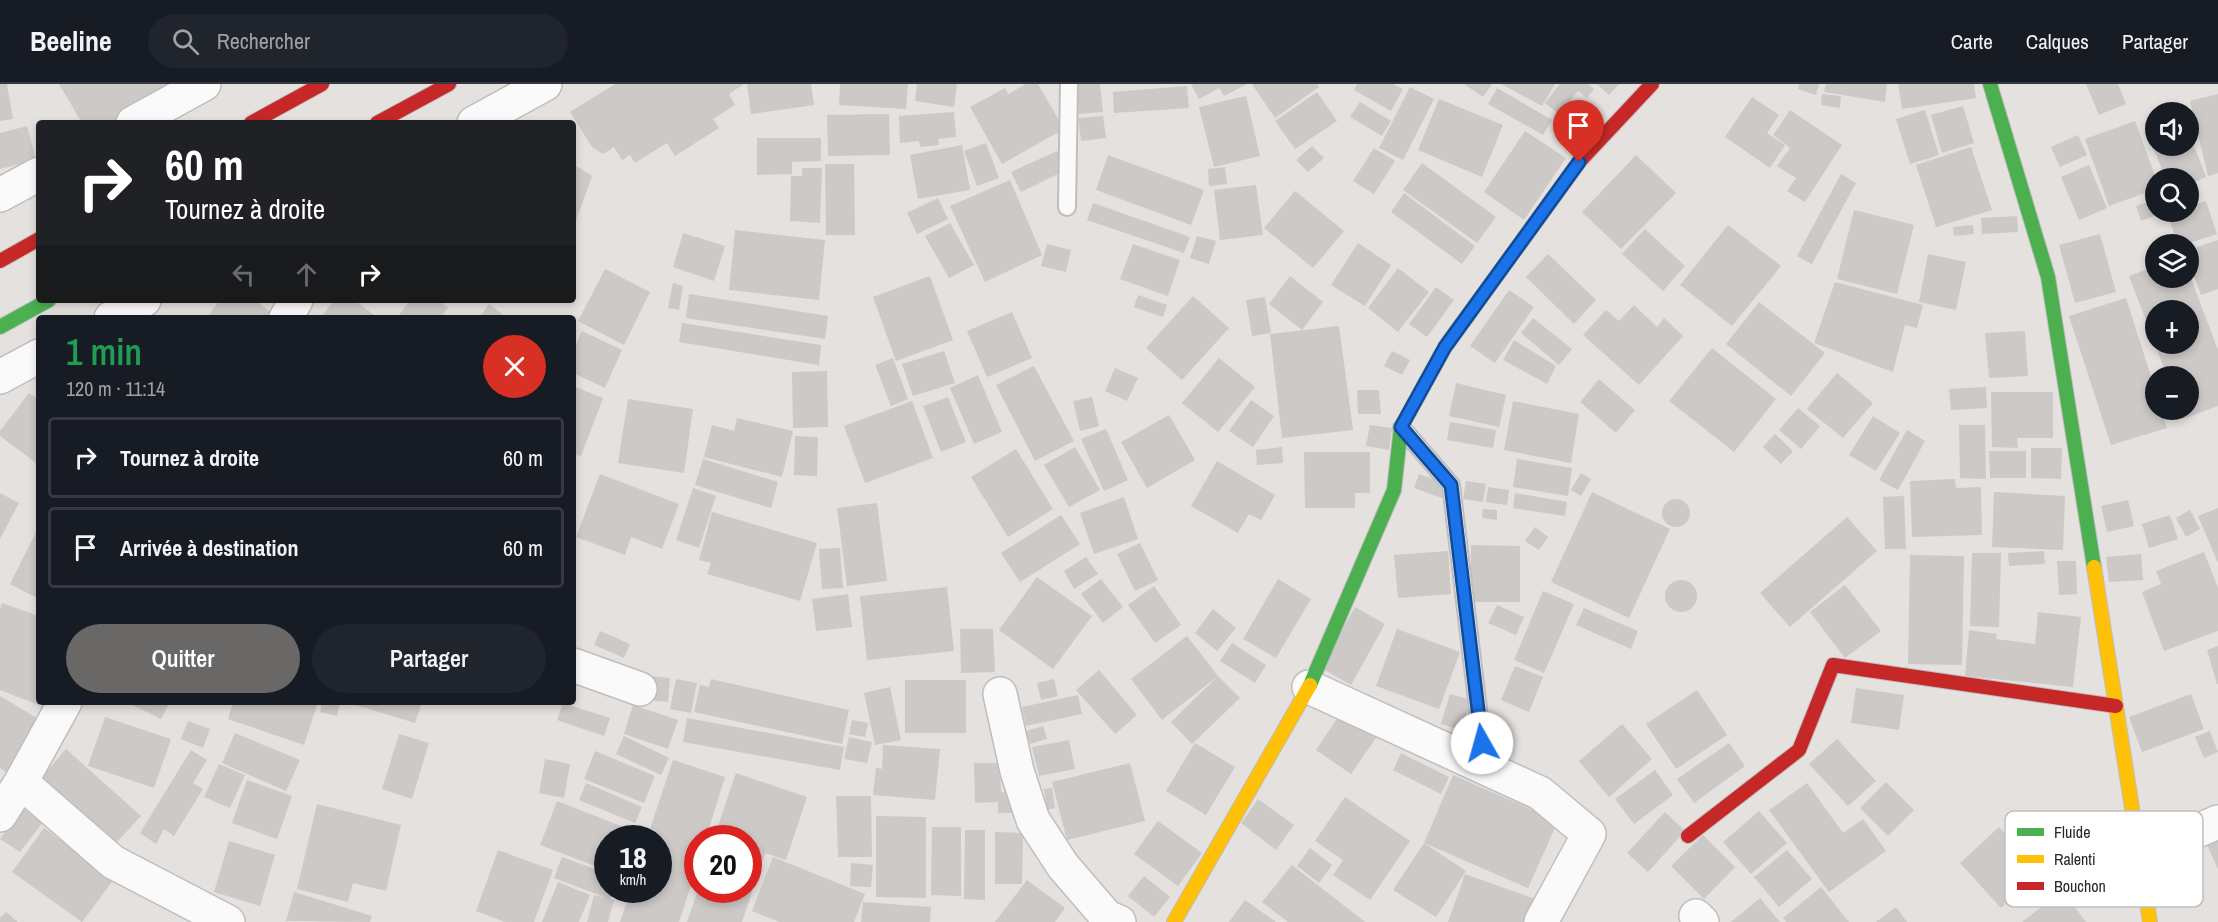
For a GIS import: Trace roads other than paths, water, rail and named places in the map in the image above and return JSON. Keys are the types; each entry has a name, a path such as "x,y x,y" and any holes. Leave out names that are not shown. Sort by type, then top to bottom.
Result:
{"street":[{"path":"150,119 204,84"},
{"path":"256,120 322,84"},
{"path":"383,120 449,84"},
{"path":"479,120 545,84"},
{"path":"1174,922 1309,687 1394,490 1401,427 1445,347 1579,162 1652,84"},
{"path":"1990,84 2048,277 2133,811"},
{"path":"0,195 36,176"},
{"path":"0,261 36,241"},
{"path":"0,327 44,303"},
{"path":"116,315 138,303"},
{"path":"0,377 36,358"},
{"path":"1688,836 1799,750 1833,664 2116,706"},
{"path":"576,666 640,689"},
{"path":"1309,687 1540,793 1589,834 1541,922"},
{"path":"1000,694 1017,771 1033,820 1063,866 1107,917 1119,922"},
{"path":"0,814 21,782 64,705"},
{"path":"21,782 113,862 228,922"},
{"path":"2203,828 2218,822"},
{"path":"2148,907 2150,922"}],"lane":[{"path":"1067,207 1069,84"},
{"path":"1401,427 1451,485 1485,767"}]}
